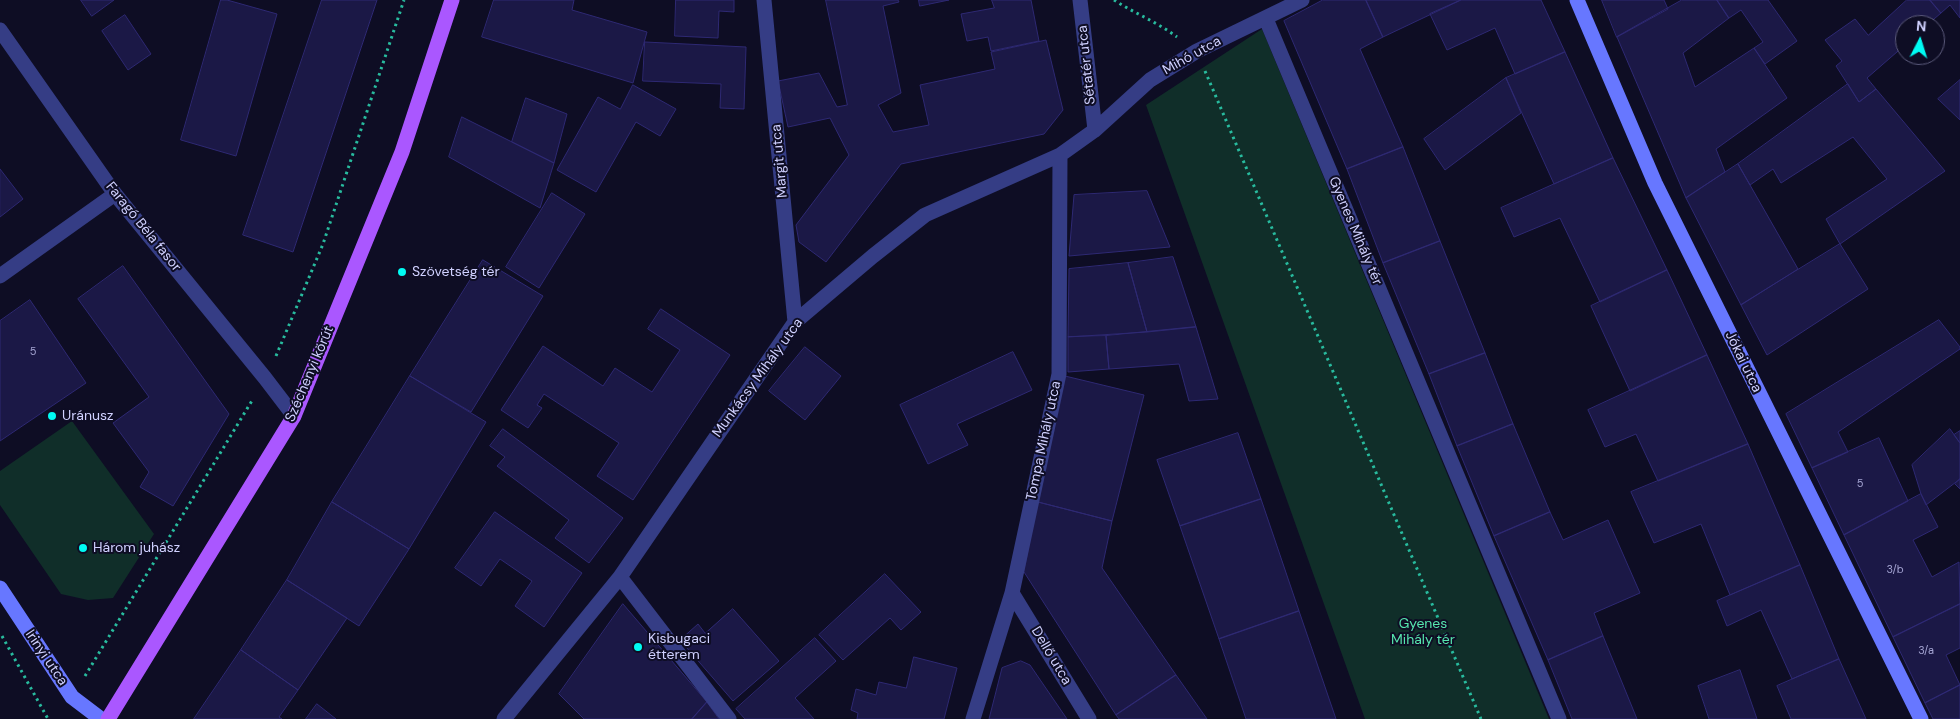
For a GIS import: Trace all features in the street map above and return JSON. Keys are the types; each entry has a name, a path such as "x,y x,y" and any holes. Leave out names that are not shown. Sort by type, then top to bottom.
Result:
{"main road":[{"name":"Széchenyi körút","path":"108,719 294,416 402,152 452,0"}],"street":[{"name":"Margit utca","path":"764,0 795,322"},
{"name":"Sétatér utca","path":"1080,0 1095,130"},
{"name":"Mihó utca","path":"1095,130 1150,80 1196,51 1266,19 1302,0"},
{"name":"Jókai utca","path":"1577,0 1655,183 1920,719"},
{"name":"Gyenes Mihály tér","path":"1266,19 1559,719"},
{"name":"Faragó Béla fasor","path":"0,30 115,194 266,378 294,416"},
{"name":"Munkácsy Mihály utca","path":"504,719 620,577 795,322 925,215 1060,155 1095,130"},
{"name":"Tompa Mihály utca","path":"973,719 1012,593 1059,374 1060,155"},
{"path":"0,276 115,194"},
{"path":"620,577 729,719"},
{"name":"Irinyi utca","path":"0,588 72,697 101,719"},
{"name":"Dellő utca","path":"1012,593 1089,719"}],"path":[{"path":"1114,0 1163,26 1196,51 1481,719"},
{"path":"0,633 48,719"}],"green space":[{"name":"Gyenes Mihály tér","path":"1262,29 1549,719 1365,719 1146,105"},
{"path":"72,421 154,534 113,598 88,600 61,594 0,505 0,471"}],"building":[{"path":"81,0 114,0 92,16"},
{"path":"221,0 277,14 236,156 181,140"},
{"path":"322,0 377,0 293,252 243,235"},
{"path":"494,0 574,0 572,10 647,32 633,83 482,37"},
{"path":"676,0 734,0 734,12 719,11 718,38 675,36"},
{"path":"826,0 898,0 899,2 883,6 901,93 878,105 893,132 929,125 920,85 995,69 991,52 1046,40 1063,110 1044,134 901,164 826,262 799,242 796,225 849,155 830,118 788,127 778,81 819,73 837,107 847,105"},
{"path":"919,0 949,0 920,6"},
{"path":"992,0 1031,0 1039,41 991,51 988,37 967,41 961,14 994,8"},
{"path":"1323,0 1366,0 1383,37 1360,49 1403,147 1347,169 1284,21"},
{"path":"1366,0 1461,0 1383,37"},
{"path":"1461,0 1541,0 1565,52 1515,74 1495,28 1447,50 1430,14"},
{"path":"1602,0 1664,0 1668,9 1617,37"},
{"path":"1682,0 1717,0 1729,18 1683,53 1695,87 1754,48 1787,98 1716,149 1725,172 1686,198 1617,37"},
{"path":"1717,0 1768,0 1797,41 1765,64 1754,48 1763,42 1741,10 1729,18"},
{"path":"1907,0 1930,0 1941,13 1939,15 1895,15 1895,54 1867,78 1876,89 1859,102 1836,66 1842,61 1825,40 1855,19 1868,35"},
{"path":"1930,0 1960,0 1960,18 1950,5 1941,13"},
{"path":"125,15 151,54 128,70 102,31"},
{"path":"645,42 746,47 744,109 720,108 721,84 643,81"},
{"path":"1565,52 1613,158 1554,184 1506,78"},
{"path":"1506,78 1521,113 1445,170 1424,139"},
{"path":"1960,80 1960,120 1938,99"},
{"path":"1848,84 1859,102 1876,89 1945,171 1840,244 1826,219 1887,179 1853,137 1781,183 1773,169 1750,185 1738,164"},
{"path":"633,85 676,109 660,136 636,122 596,192 557,170 598,97 620,109"},
{"path":"526,98 567,114 554,163 512,142"},
{"path":"462,117 554,163 540,208 449,157"},
{"path":"1403,147 1440,241 1383,263 1347,169"},
{"path":"1613,158 1667,270 1600,302 1560,218 1514,237 1501,208"},
{"path":"1738,164 1798,269 1741,305 1686,198"},
{"path":"0,169 23,199 0,217"},
{"path":"1147,191 1170,247 1069,256 1074,195"},
{"path":"552,193 585,214 539,288 506,267"},
{"path":"1440,241 1485,353 1429,374 1383,263"},
{"path":"1840,244 1868,289 1767,355 1741,305"},
{"path":"1173,257 1196,327 1147,332 1128,263"},
{"path":"483,260 543,296 471,412 410,376"},
{"path":"1128,263 1147,332 1068,337 1069,269"},
{"path":"123,266 229,414 173,506 140,487 149,472 113,423 149,397 78,299"},
{"path":"1667,270 1707,355 1630,391 1591,306"},
{"path":"30,300 86,383 0,441 0,321"},
{"path":"661,309 730,355 633,500 597,476 619,443 544,394 537,405 542,408 528,428 501,410 543,346 603,386 615,368 652,392 680,350 648,329"},
{"path":"1939,320 1960,349 1838,432 1848,452 1812,468 1786,414"},
{"path":"1196,327 1218,399 1189,401 1179,364 1109,369 1106,336"},
{"path":"1106,336 1109,369 1068,372 1068,337"},
{"path":"805,347 841,376 805,420 769,391"},
{"path":"1013,352 1032,390 957,424 968,445 928,464 900,405"},
{"path":"1485,353 1513,424 1457,446 1429,374"},
{"path":"1707,355 1748,444 1658,481 1636,434 1605,447 1588,410"},
{"path":"410,376 486,422 409,549 332,502"},
{"path":"1065,376 1144,395 1112,521 1038,502"},
{"path":"1513,424 1550,512 1494,536 1457,446"},
{"path":"503,429 623,518 589,563 555,538 569,520 497,466 505,457 490,446"},
{"path":"1950,429 1960,443 1960,479 1926,505 1912,465"},
{"path":"1960,431 1960,443 1954,435"},
{"path":"1238,433 1261,499 1180,526 1157,460"},
{"path":"1879,438 1908,501 1844,535 1812,468"},
{"path":"1748,444 1800,565 1730,595 1701,524 1654,543 1631,492"},
{"path":"1960,479 1960,489 1955,484"},
{"path":"1921,494 1938,527 1913,540 1932,577 1959,562 1960,604 1893,637 1844,535"},
{"path":"1261,499 1299,611 1219,639 1180,526"},
{"path":"332,502 409,549 359,626 287,580"},
{"path":"1038,502 1112,521 1102,568 1176,675 1116,715 1024,572"},
{"path":"495,512 582,573 544,627 515,606 532,581 500,559 481,586 455,568"},
{"path":"1550,512 1563,540 1608,520 1640,593 1594,613 1603,636 1548,660 1494,536"},
{"path":"1800,565 1839,659 1792,679 1761,610 1727,626 1717,601"},
{"path":"885,574 921,612 901,630 890,618 843,660 819,635"},
{"path":"287,580 347,618 298,690 241,650"},
{"path":"623,604 707,702 692,719 584,719 559,694"},
{"path":"1960,604 1960,648 1946,655 1960,685 1925,703 1893,637"},
{"path":"733,609 779,661 733,701 680,640 698,624 705,633"},
{"path":"1299,611 1336,719 1246,719 1219,639"},
{"path":"1603,636 1637,719 1572,719 1548,660"},
{"path":"815,638 836,661 795,698 814,719 745,719 736,709"},
{"path":"241,650 298,690 279,717 282,719 194,719"},
{"path":"914,657 957,668 944,719 857,719 858,713 851,710 856,689 876,695 879,682 906,688"},
{"path":"1839,659 1866,719 1791,719 1777,686"},
{"path":"1021,661 1030,665 1067,719 989,719 1002,668"},
{"path":"1740,670 1757,719 1709,719 1698,686"},
{"path":"1176,675 1207,719 1119,719 1116,715"},
{"path":"1960,685 1960,719 1933,719 1925,703"},
{"path":"707,702 719,719 692,719"},
{"path":"317,704 336,719 306,719"}],"place":[{"name":"Szövetség tér","path":"402,272"},
{"name":"Uránusz","path":"52,416"},
{"name":"Három juhász","path":"83,548"},
{"name":"Kisbugaci étterem","path":"638,647"}]}
